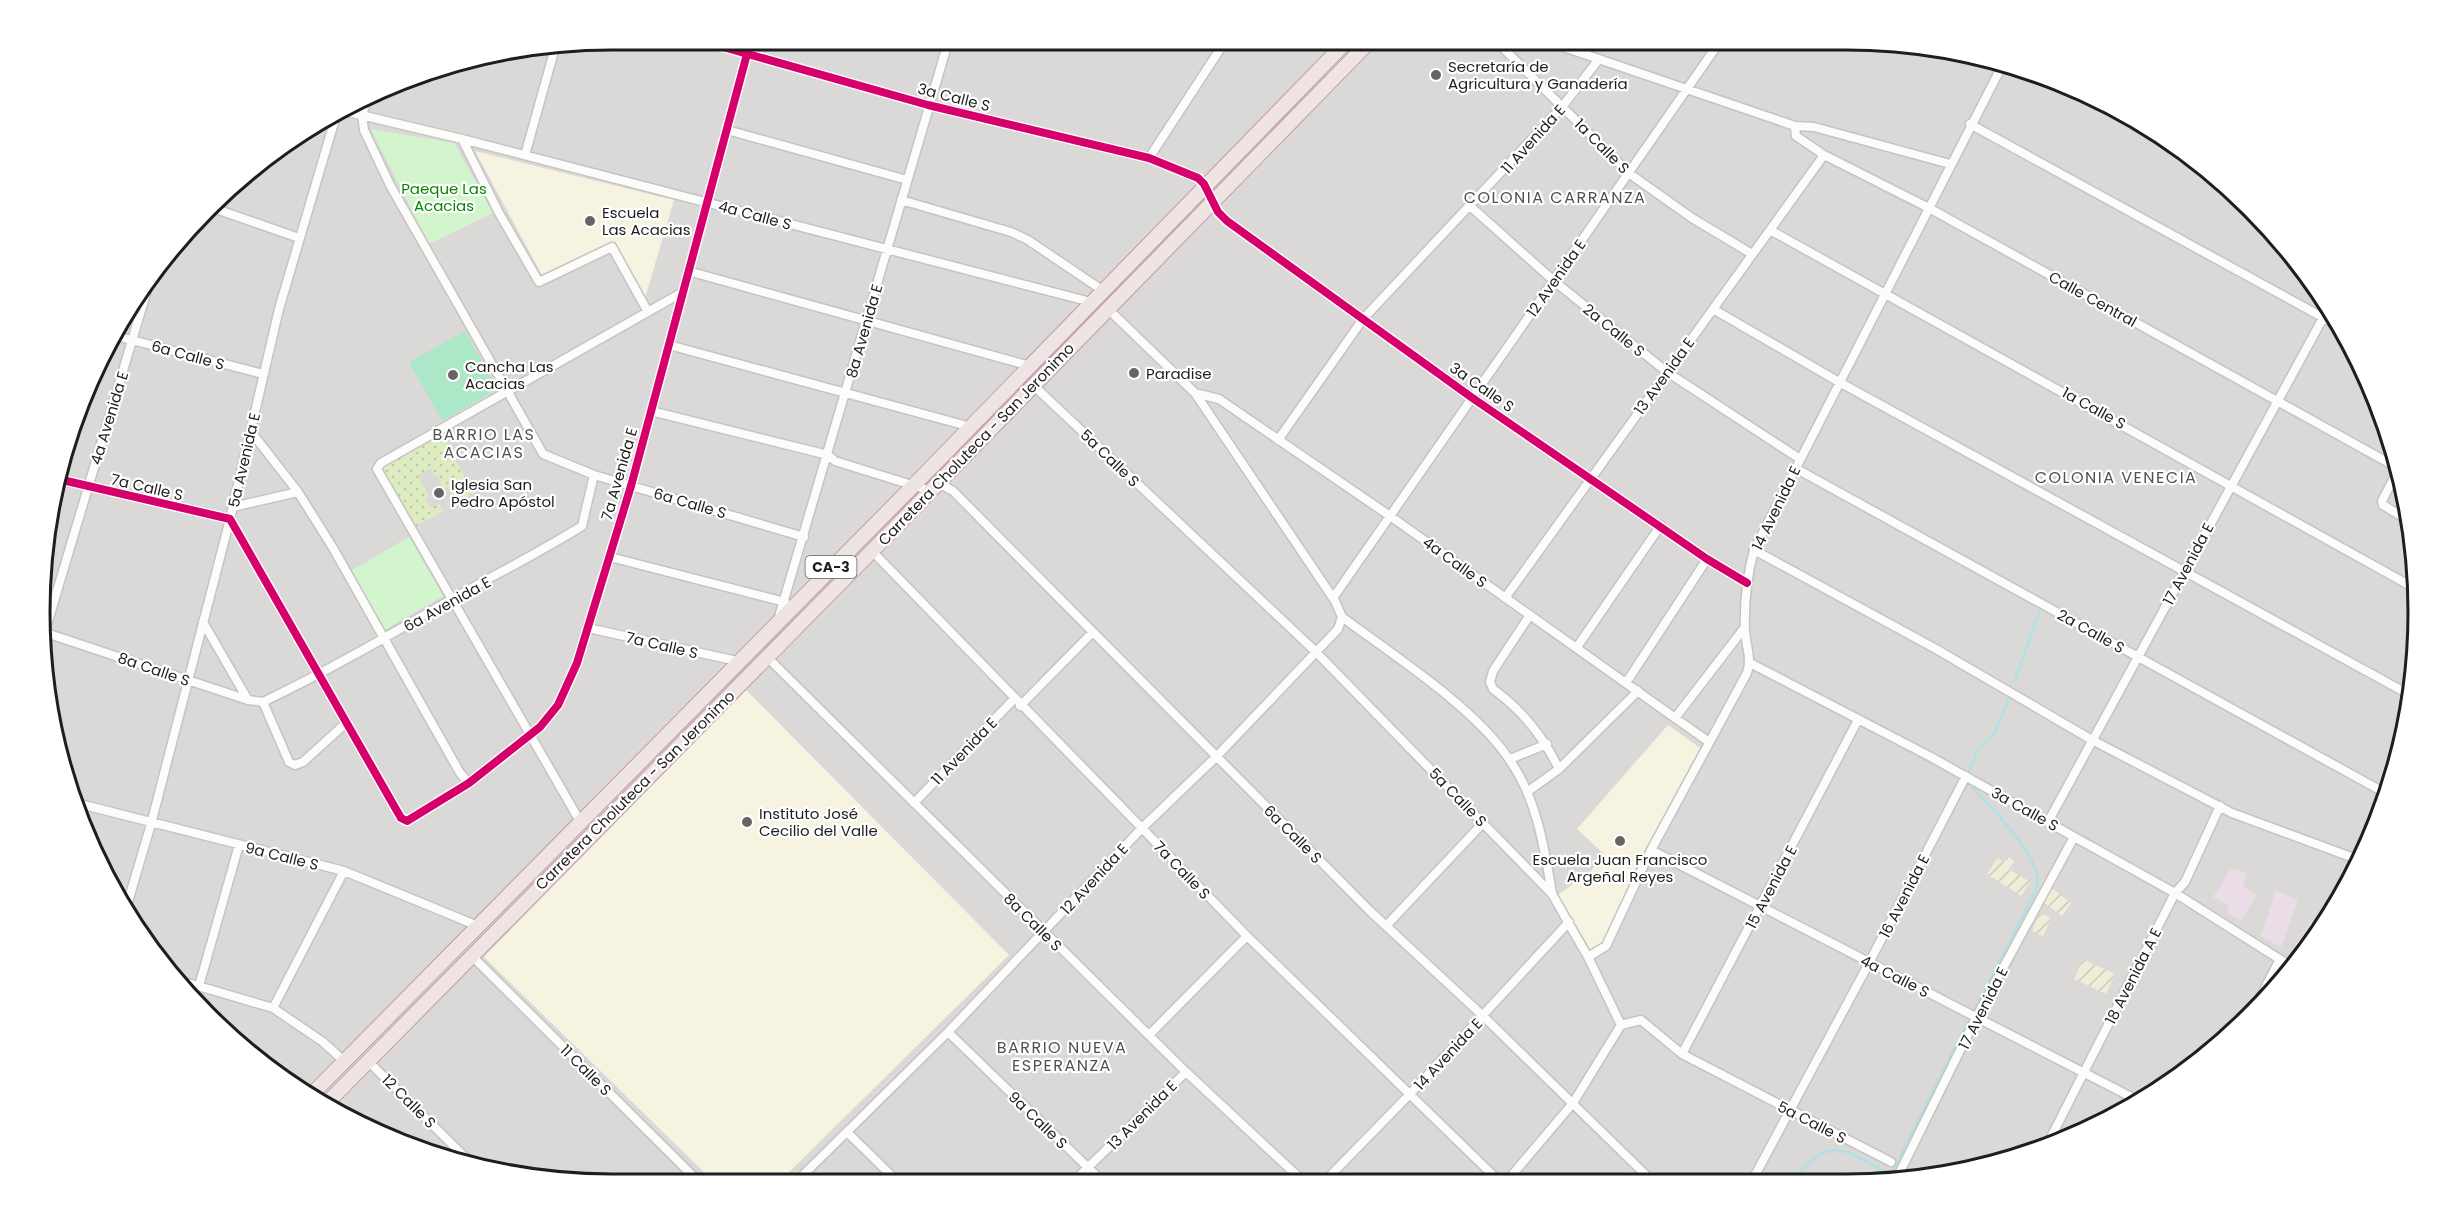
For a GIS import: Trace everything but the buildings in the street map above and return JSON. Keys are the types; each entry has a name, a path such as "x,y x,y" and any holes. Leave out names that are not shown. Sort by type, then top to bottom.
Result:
{"highway":[{"name":"Carretera Choluteca - San Jeronimo","path":"316,1090 737,661 915,484 1204,184 1338,50"},
{"name":"Carretera Choluteca - San Jeronimo","path":"331,1099 935,487 1212,200 1361,50"}],"street":[{"name":"3a Calle S","path":"733,50 928,105 1149,158 1189,173 1204,184 1227,221 1471,397 1661,525 1707,559 1747,583"},
{"name":"8a Avenida E","path":"777,622 785,602 946,50"},
{"path":"1149,158 1219,50"},
{"name":"1a Calle S","path":"1505,50 1630,174 1692,218 1752,254"},
{"path":"1571,50 1795,126 1814,127 1950,164"},
{"name":"12 Avenida E","path":"1333,598 1471,397 1630,174 1714,50"},
{"path":"525,155 554,53"},
{"name":"7a Avenida E","path":"346,723 400,818 407,821 469,783 540,727 558,705 577,663 631,486 747,54"},
{"name":"11 Avenida E","path":"1278,440 1364,319 1562,107 1599,60"},
{"name":"14 Avenida E","path":"1750,663 1745,627 1747,583 1754,550 1999,71"},
{"path":"365,107 362,115 364,130 390,185 508,393"},
{"name":"4a Calle S","path":"353,113 525,155 1091,302"},
{"name":"5a Avenida E","path":"129,899 151,824 252,433 263,374 299,238 334,124"},
{"path":"1970,124 2323,317"},
{"name":"Calle Central","path":"1795,126 1796,136 1824,155 1929,208 2388,464"},
{"path":"727,130 907,180"},
{"path":"462,139 499,213 539,282 612,247 648,312"},
{"name":"13 Avenida E","path":"1505,598 1824,155"},
{"path":"901,200 1011,232 1028,240 1102,290"},
{"name":"2a Calle S","path":"1470,206 1554,281 1667,372 1800,459"},
{"path":"218,210 299,238"},
{"name":"1a Calle S","path":"1770,230 2231,484 2407,584"},
{"path":"688,271 1030,366"},
{"path":"580,823 377,470 381,463 683,292"},
{"name":"4a Avenida E","path":"50,614 145,298"},
{"name":"4a Calle S","path":"1107,308 1195,393 1333,598 1342,617"},
{"path":"1713,309 1839,382 2403,690"},
{"name":"17 Avenida E","path":"2048,822 2323,317"},
{"name":"6a Calle S","path":"122,337 263,374"},
{"path":"669,345 971,427"},
{"name":"5a Calle S","path":"1033,384 1316,652 1552,894 1588,957 1621,1025 1641,1020 1682,1054 1891,1162"},
{"name":"6a Calle S","path":"508,393 543,454 594,475 804,537"},
{"name":"4a Calle S","path":"1195,393 1219,399 1577,647 1708,742"},
{"name":"6a Calle S","path":"651,411 828,455 844,464 902,482 953,491 1386,927 1484,1016 1645,1174"},
{"path":"252,433 298,492 460,773 469,783"},
{"name":"2a Calle S","path":"1795,468 2380,790"},
{"name":"6a Avenida E","path":"263,702 319,676 450,600 517,566 582,526 594,475"},
{"path":"2392,480 2382,501 2383,505 2400,515"},
{"name":"7a Calle S","path":"65,481 230,519"},
{"path":"233,507 298,492"},
{"path":"230,519 346,723 303,762 295,765 289,762 263,702"},
{"path":"1577,647 1661,525"},
{"path":"1754,550 1936,649 2092,740 2232,813 2352,857"},
{"name":"7a Calle S","path":"872,551 1247,936 1492,1174"},
{"path":"609,557 785,602"},
{"path":"1626,683 1707,559"},
{"path":"1530,615 1493,671 1490,682 1493,689 1546,744 1559,769"},
{"path":"1342,617 1443,693 1490,736 1510,759 1527,792 1543,837 1552,894"},
{"name":"12 Avenida E","path":"805,1174 948,1032 1142,828 1216,757 1338,629 1342,617"},
{"path":"203,622 248,700"},
{"path":"1675,718 1745,627"},
{"name":"7a Calle S","path":"588,628 737,661"},
{"name":"11 Avenida E","path":"914,803 1017,702 1092,633"},
{"name":"8a Calle S","path":"51,635 187,681 248,700 263,702"},
{"name":"8a Calle S","path":"767,657 1043,933 1295,1174"},
{"name":"3a Calle S","path":"1750,663 1966,776 2175,893 2285,963"},
{"path":"1588,957 1606,946 1651,850 1750,663"},
{"path":"1527,792 1559,769 1638,691"},
{"name":"15 Avenida E","path":"1682,1054 1858,720"},
{"path":"1510,759 1546,744"},
{"name":"16 Avenida E","path":"1756,1174 1966,776"},
{"name":"9a Calle S","path":"84,805 151,824 344,871 478,926"},
{"name":"18 Avenida A E","path":"2052,1135 2175,893 2185,882 2220,806"},
{"path":"1386,927 1483,823"},
{"name":"17 Avenida E","path":"1902,1171 1977,1018 2074,837"},
{"path":"199,986 239,845"},
{"name":"4a Calle S","path":"1651,850 2131,1097"},
{"path":"273,1008 344,871"},
{"name":"14 Avenida E","path":"1332,1174 1484,1016 1569,922"},
{"path":"1149,1035 1247,936"},
{"name":"11 Calle S","path":"472,956 689,1174"},
{"path":"2266,987 2280,959"},
{"path":"189,983 273,1008 323,1042 344,1061"},
{"path":"1513,1174 1573,1103 1621,1025"},
{"name":"9a Calle S","path":"948,1032 1094,1174"},
{"name":"12 Calle S","path":"368,1060 463,1154"},
{"name":"13 Avenida E","path":"1082,1174 1186,1072"},
{"path":"848,1133 890,1174"}],"shaded area":[{"path":"575,51 1883,51 1956,60 2027,79 2061,92 2095,108 2159,144 2217,189 2244,214 2269,241 2314,299 2350,363 2366,397 2379,431 2398,502 2404,539 2408,612 2404,685 2398,722 2379,793 2366,827 2333,893 2314,925 2292,954 2244,1010 2188,1058 2159,1080 2127,1099 2061,1132 1992,1155 1919,1170 1846,1174 612,1174 539,1170 502,1164 431,1145 397,1132 363,1116 299,1080 241,1035 189,983 144,925 125,893 92,827 79,793 60,722 54,685 50,612 54,539 60,502 79,431 92,397 125,331 144,299 189,241 241,189 299,144 363,108 397,92 431,79 502,60"},
{"name":"Escuela Las Acacias","path":"475,151 674,200 645,298 615,241 543,277"},
{"name":"Instituto José Cecilio del Valle","path":"746,690 1009,955 787,1174 706,1174 484,957"},
{"name":"Escuela Juan Francisco Argeñal Reyes","path":"1668,725 1700,748 1638,863 1605,942 1590,949 1558,895 1591,871 1604,854 1577,829"},
{"path":"2008,856 2014,861 2009,869 2030,882 2021,896 1987,874 1997,858 2004,862"},
{"path":"2231,869 2247,873 2243,886 2256,895 2242,920 2228,914 2229,906 2213,897"},
{"path":"2053,889 2071,903 2062,916 2043,902"},
{"path":"2276,890 2298,900 2281,947 2261,936"},
{"path":"2040,913 2051,918 2043,936 2032,931"},
{"path":"2312,920 2316,922 2300,943 2298,942"},
{"path":"2083,959 2115,974 2106,994 2074,979"}],"green space":[{"name":"Paeque Las Acacias","path":"371,129 454,143 493,213 429,244"},
{"name":"Cancha Las Acacias","path":"465,331 497,389 442,421 409,362"},
{"path":"440,433 474,493 456,503 448,487 443,489 438,476 435,477 431,468 418,475 429,497 425,499 430,508 439,504 443,511 413,528 382,470 388,463"},
{"path":"409,537 443,596 384,630 351,571"}],"waterway":[{"path":"2015,681 2039,612"},
{"path":"1970,770 1977,750 1995,732 2009,698"},
{"path":"1973,788 2022,845 2031,858 2038,881 2034,894 1974,1011"},
{"path":"1892,1172 1969,1020"},
{"path":"1799,1174 1817,1156 1827,1151 1838,1150 1886,1173"}],"cycle path":[{"path":"734,50 928,105 1149,158 1198,178 1204,184 1218,212 1227,221 1471,397 1707,559 1747,583"},
{"path":"65,481 230,519 401,818 407,821 469,783 540,727 558,705 577,663 631,486 747,54"}],"place":[{"name":"Secretaría de Agricultura y Ganadería","path":"1436,75"},
{"name":"Escuela Las Acacias","path":"590,221"},
{"name":"Paradise","path":"1134,373"},
{"name":"Cancha Las Acacias","path":"453,375"},
{"name":"Iglesia San Pedro Apóstol","path":"439,493"},
{"name":"Instituto José Cecilio del Valle","path":"747,822"},
{"name":"Escuela Juan Francisco Argeñal Reyes","path":"1620,841"}],"district":[{"name":"COLONIA CARRANZA","path":"1555,197"},
{"name":"BARRIO LAS ACACIAS","path":"484,443"},
{"name":"COLONIA VENECIA","path":"2116,477"},
{"name":"BARRIO NUEVA ESPERANZA","path":"1062,1056"}]}
